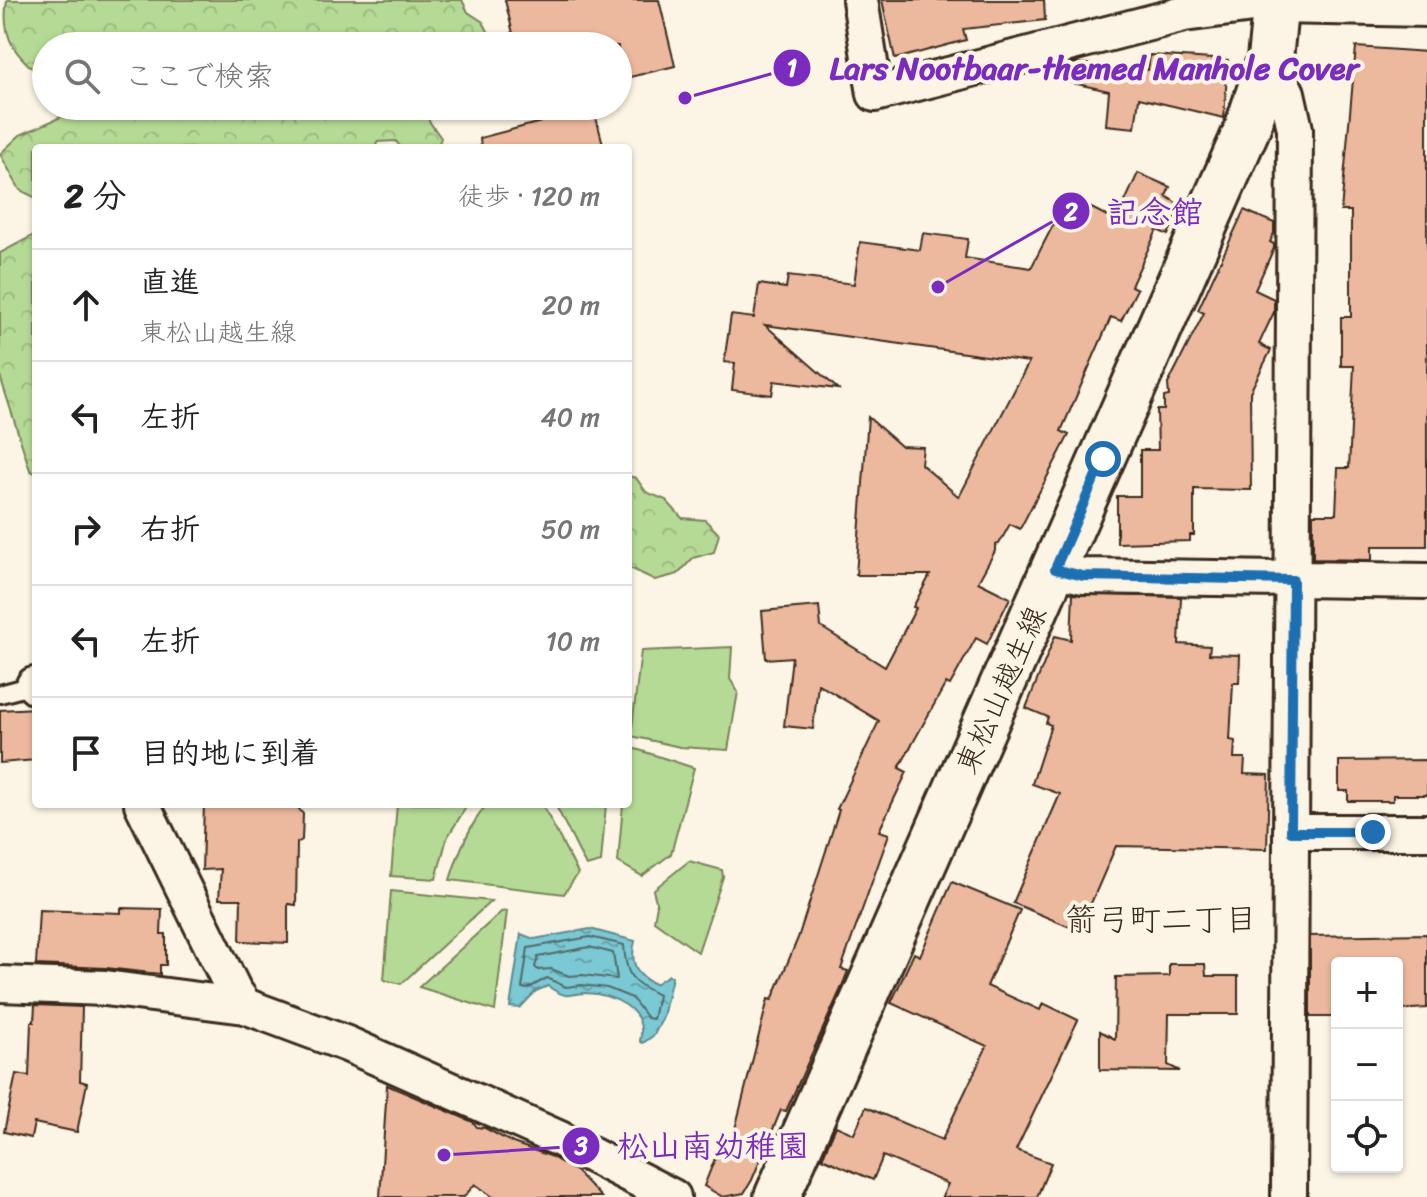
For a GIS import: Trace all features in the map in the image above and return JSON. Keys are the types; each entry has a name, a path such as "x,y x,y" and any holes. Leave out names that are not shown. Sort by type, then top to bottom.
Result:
{"main road":[{"name":"東松山越生線","path":"777,1197 1247,129 1270,59 1276,1"}],"street":[{"path":"860,0 875,94 1184,14 1276,1 1408,3"},
{"path":"1270,59 1287,93 1295,129 1289,1197"},
{"path":"1055,569 1083,576 1427,581"},
{"path":"144,808 234,991 245,1006"},
{"path":"1291,832 1427,832"},
{"path":"0,984 105,988 245,1006 376,1056 560,1139 673,1197"}],"lane":[{"path":"0,694 32,687"}],"green space":[{"path":"7,0 462,0 468,12 483,22 488,32 32,32 32,67 13,46 5,14"},
{"path":"54,120 429,120 441,138 439,144 398,144 396,141 377,144 32,144 32,196 20,190 0,154 20,135"},
{"path":"32,236 32,471 0,376 0,253"},
{"path":"632,477 646,492 666,500 682,518 705,520 719,534 714,552 693,558 678,574 655,580 632,569"},
{"path":"732,647 730,679 738,692 728,750 680,747 632,736 641,651"},
{"path":"632,750 694,768 671,854 642,876 618,862 623,808 632,808"},
{"path":"397,808 466,808 447,838 436,879 391,876"},
{"path":"484,808 544,808 578,873 564,894 450,880 475,821"},
{"path":"557,808 606,808 601,862 586,866"},
{"path":"689,861 722,870 723,877 698,952 654,921 657,905 653,890"},
{"path":"391,891 491,901 401,984 384,980"},
{"path":"507,911 495,1011 419,987 501,912"}],"water":[{"path":"590,929 635,941 633,955 636,967 648,981 655,984 669,975 672,977 663,1017 654,1035 643,1043 640,1041 639,1020 633,1012 626,1005 606,996 585,993 565,995 548,986 536,991 520,1008 510,1007 521,934 534,939"}],"building":[{"path":"505,0 659,0 675,66 632,77 632,32 513,32"},
{"path":"882,0 1044,0 1045,20 963,29 966,40 895,59"},
{"path":"1356,47 1427,52 1427,546 1372,546 1372,560 1313,559 1313,514 1336,514 1338,468 1349,468 1354,366 1341,366 1341,317 1351,317 1351,211 1341,211"},
{"path":"1150,55 1228,60 1224,118 1139,98 1135,128 1106,125 1109,91 1059,80 1062,66 1076,63 1148,70"},
{"path":"597,120 603,144 481,144 480,138 541,122"},
{"path":"1138,173 1170,187 1166,196 1181,206 1168,235 1157,230 1131,286 1137,289 1121,321 1111,317 1061,431 1069,435 1020,529 1010,524 999,544 995,545 995,551 978,582 1010,598 987,644 976,638 950,685 946,683 899,768 907,772 879,831 889,834 841,969 848,971 840,991 786,1111 781,1110 752,1180 744,1193 723,1197 704,1186 724,1136 732,1141 768,999 772,1000 798,938 837,809 879,721 818,684 813,729 784,726 792,657 766,659 762,611 819,606 821,627 885,667 930,575 856,575 868,417 901,446 923,447 921,464 959,497 1029,362 765,325 838,389 774,381 772,395 732,390 735,363 724,362 731,315 754,318 759,284 786,288 788,276 854,284 860,242 920,250 923,233 968,239 965,258 1031,268 1068,196 1111,218 1112,214 1118,217"},
{"path":"1244,210 1274,223 1270,242 1274,248 1255,290 1274,299 1274,312 1259,344 1271,350 1250,392 1251,490 1194,489 1194,535 1190,535 1190,541 1117,543 1117,496 1140,496 1140,450 1158,450 1157,410 1164,410 1164,397 1169,396 1168,384 1204,313 1198,310"},
{"path":"1073,594 1181,597 1179,644 1210,646 1209,654 1240,655 1239,683 1233,683 1230,740 1235,741 1234,758 1245,758 1244,774 1269,775 1267,849 1116,846 1079,931 1013,903 1060,794 1032,784 1051,725 1046,723 1048,717 1026,708 1055,636 1071,640"},
{"path":"32,708 32,760 0,763 0,710"},
{"path":"1427,760 1427,795 1393,795 1393,801 1348,801 1348,791 1339,791 1339,761"},
{"path":"204,808 298,808 303,814 302,840 297,843 296,905 288,904 288,943 240,941 241,899 219,899 221,869 202,870"},
{"path":"952,882 1020,910 987,986 1040,1010 1043,1003 1078,1020 1016,1150 1051,1163 1037,1197 942,1197 948,1184 883,1156 873,1180 822,1158 836,1126 854,1134 866,1107 942,1140 987,1046 891,1003 914,953 920,956"},
{"path":"121,908 162,909 161,934 166,934 166,965 160,965 160,974 36,965 39,910 121,913"},
{"path":"1427,934 1427,1008 1403,1010 1403,957 1331,957 1331,1017 1310,1017 1310,936"},
{"path":"1169,964 1205,964 1206,976 1238,976 1238,1014 1169,1014 1168,1065 1180,1071 1100,1070 1100,1031 1115,1039 1116,977 1169,976"},
{"path":"35,1005 82,1007 80,1081 87,1083 77,1132 34,1123 31,1138 4,1132 16,1074 29,1076 31,1022 34,1022"},
{"path":"387,1085 513,1143 550,1156 577,1172 601,1197 493,1197 475,1184 464,1197 380,1197"}],"place":[{"name":"Lars Nootbaar-themed Manhole Cover","path":"685,98"},
{"name":"記念館","path":"938,287"},
{"name":"松山南幼稚園","path":"444,1155"}],"district":[{"name":"箭弓町二丁目","path":"1161,919"}],"route":[{"path":"1103,459 1055,569 1083,576 1293,580 1291,832 1373,832"}]}
